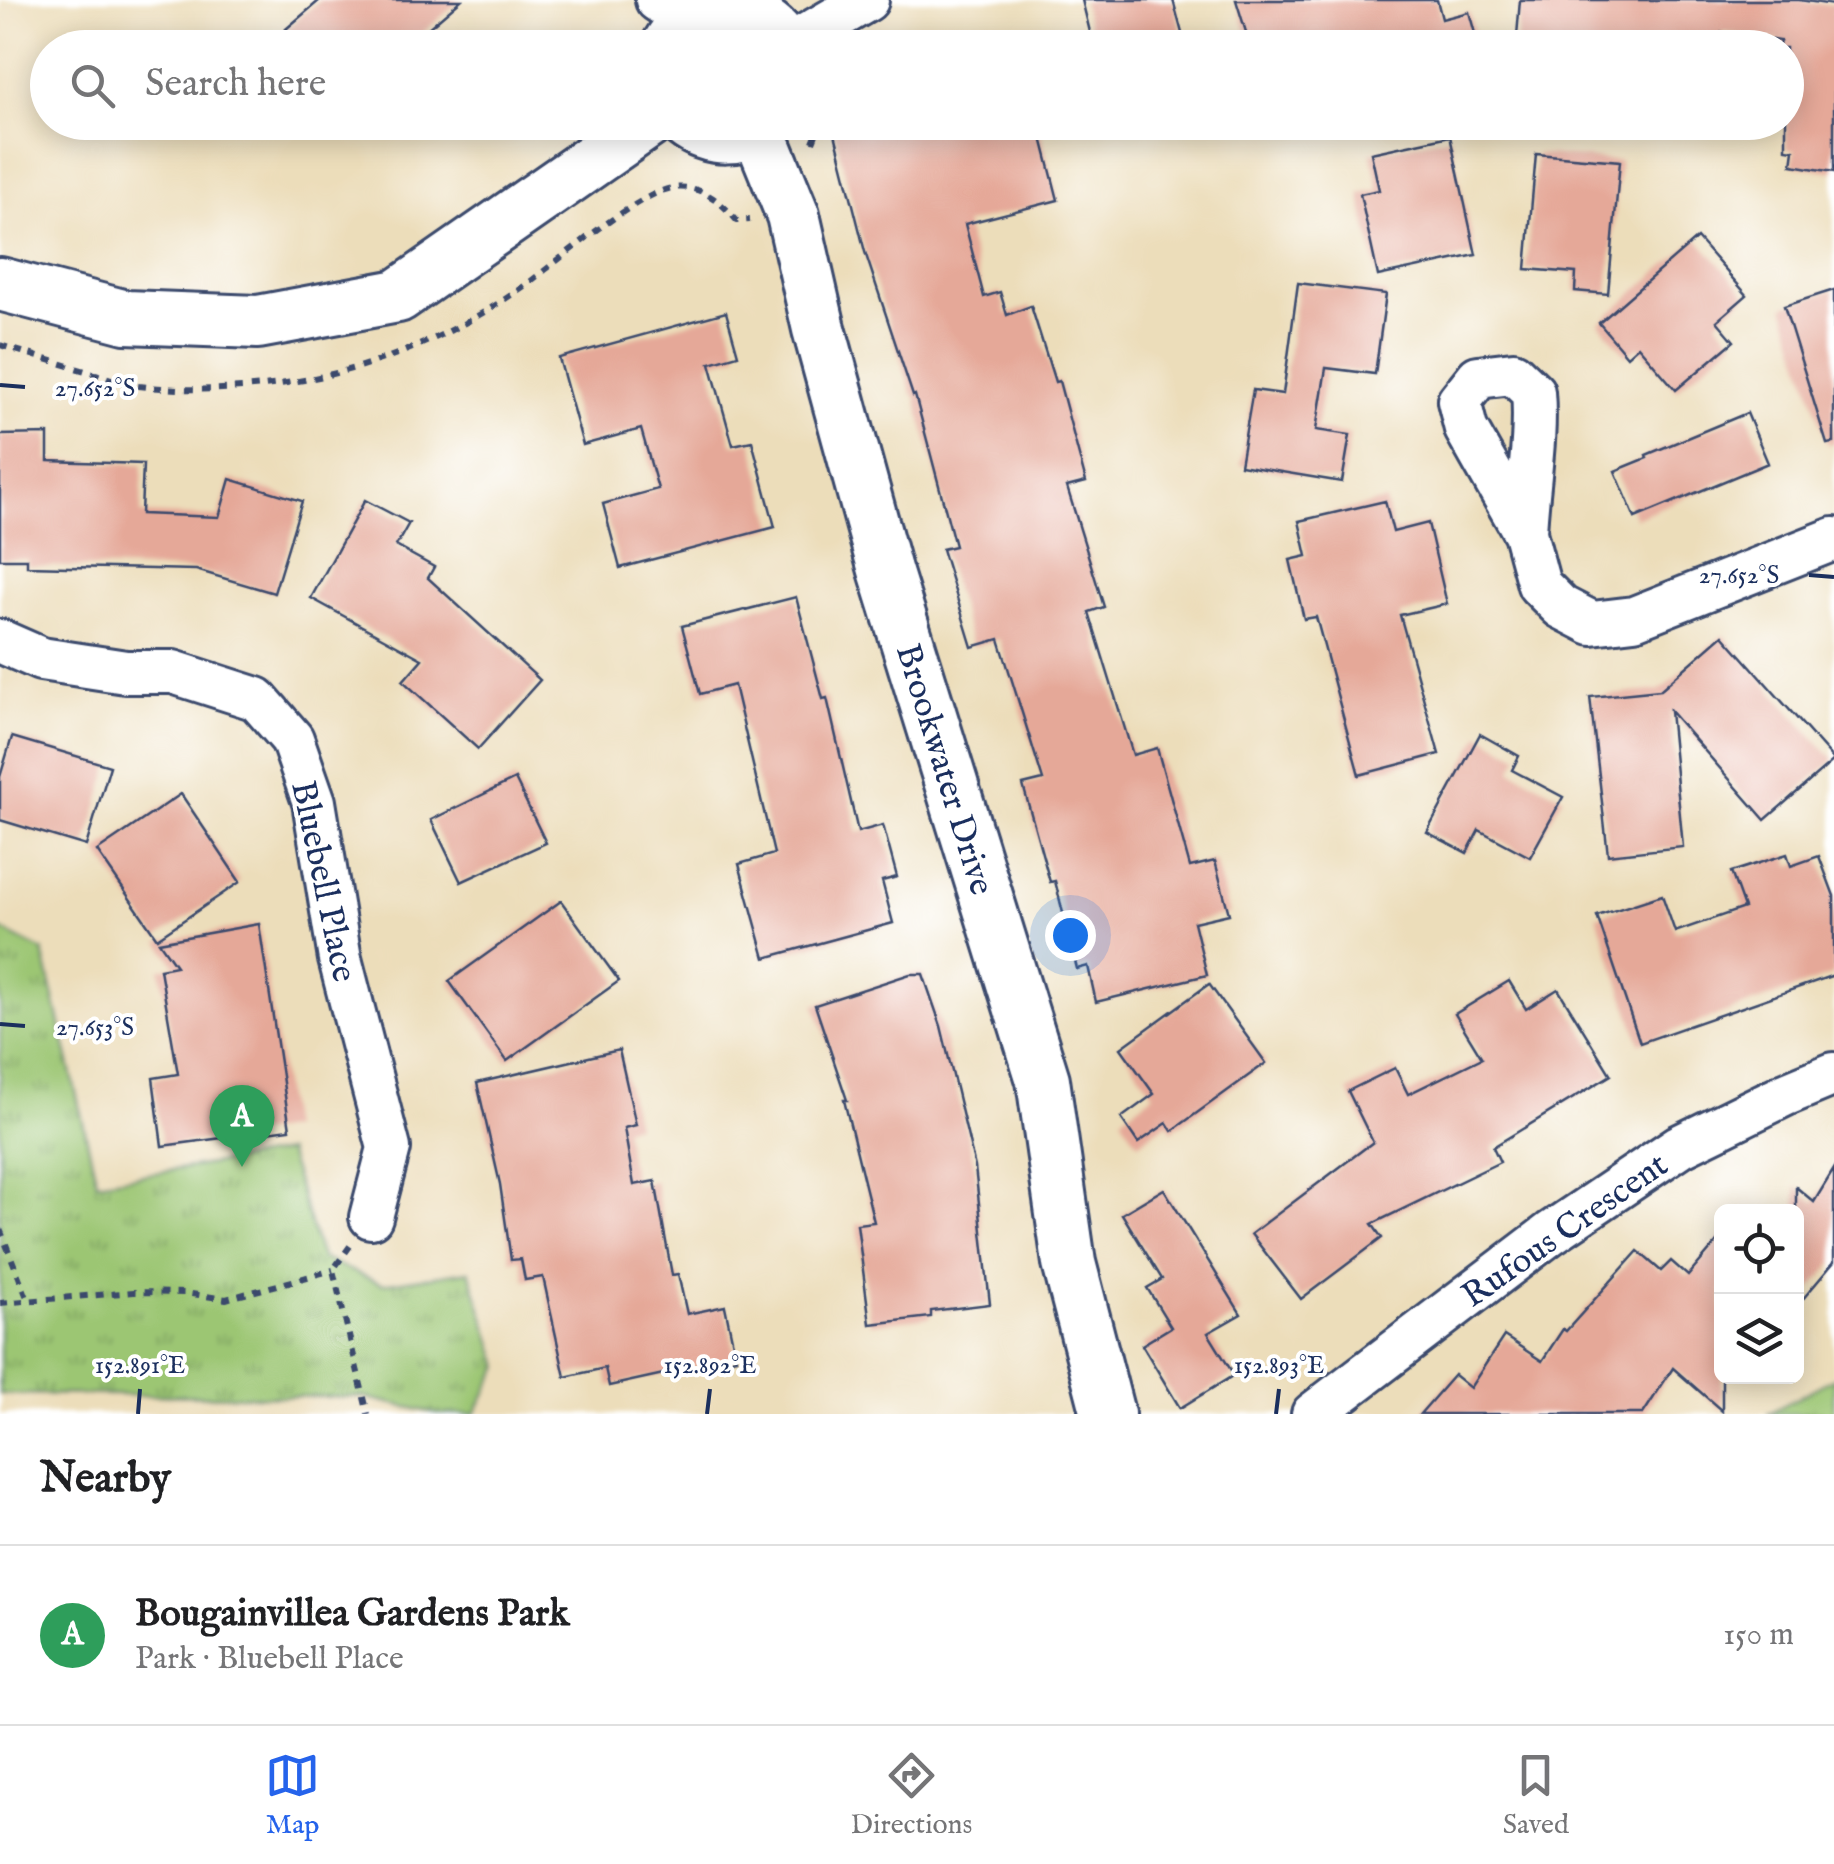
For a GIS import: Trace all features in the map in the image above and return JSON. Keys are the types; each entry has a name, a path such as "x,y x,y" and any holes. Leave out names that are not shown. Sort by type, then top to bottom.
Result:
{"street":[{"path":"815,30 867,0"},
{"path":"670,23 727,7 748,10 775,30"},
{"path":"0,284 126,316 258,322 398,296 622,140"},
{"name":"Brookwater Drive","path":"768,140 793,215 819,329 885,570 1043,1080 1069,1263 1108,1414"},
{"path":"1525,533 1538,585 1561,607 1592,623 1634,618 1834,540"},
{"name":"Bluebell Place","path":"0,641 41,659 126,672 172,672 257,699 292,739 314,802 340,959 389,1148 372,1217"},
{"name":"Rufous Crescent","path":"1313,1414 1551,1233 1680,1146 1834,1074"}],"path":[{"path":"0,345 136,386 244,390 331,376 447,334 498,305 608,222 670,188 707,194 724,205 737,221 793,215"},
{"path":"0,1303 134,1292 226,1299 255,1293 333,1270 372,1217"},
{"path":"0,1229 28,1300"},
{"path":"333,1270 368,1414"}],"green space":[{"path":"0,929 43,951 97,1182 287,1152 321,1258 382,1284 469,1271 500,1366 475,1414 438,1414 363,1397 0,1394"},
{"path":"1834,1378 1834,1414 1767,1414"}],"building":[{"path":"320,0 461,0 426,30 286,29"},
{"path":"1082,0 1173,0 1181,30 1090,30"},
{"path":"1236,0 1437,0 1442,19 1469,12 1474,30 1245,30"},
{"path":"1520,0 1799,0 1834,5 1834,172 1792,165 1794,150 1786,149 1786,140 1804,140 1804,30 1518,30"},
{"path":"837,140 1043,140 1058,200 965,224 984,297 1000,292 1007,315 1031,306 1055,382 1059,381 1086,482 1067,487 1104,607 1089,612 1133,755 1157,748 1190,867 1215,861 1229,914 1194,922 1207,975 1096,1002 1088,966 1077,969 1055,881 1050,882 1023,785 1043,780 999,639 972,647 942,549 955,546 915,395 865,252"},
{"path":"1431,140 1451,140 1476,255 1378,276 1360,194 1379,190 1371,153"},
{"path":"1536,154 1620,161 1608,294 1575,291 1576,273 1526,269"},
{"path":"1697,238 1747,295 1717,321 1734,341 1676,390 1638,346 1627,356 1599,323"},
{"path":"1298,283 1386,294 1375,374 1326,368 1316,430 1350,435 1342,482 1240,465 1253,390 1283,394"},
{"path":"1834,290 1834,443 1827,444 1784,306"},
{"path":"726,312 738,355 710,363 733,445 752,441 775,527 620,568 603,504 658,489 641,429 583,445 559,358"},
{"path":"1747,413 1768,463 1635,518 1615,471"},
{"path":"48,434 48,461 143,464 141,514 219,517 230,479 302,501 274,593 196,570 27,566 27,559 0,559 0,435"},
{"path":"365,500 409,523 396,546 434,567 428,578 540,680 478,749 403,681 422,659 311,598"},
{"path":"1385,501 1393,532 1428,523 1447,604 1400,615 1439,754 1359,775 1316,617 1304,619 1290,560 1307,556 1299,521"},
{"path":"796,597 823,699 827,698 858,832 883,825 897,877 882,881 893,923 765,958 739,864 774,854 734,685 700,694 682,626"},
{"path":"1723,635 1834,760 1765,820 1670,711 1683,847 1608,855 1590,697 1660,690"},
{"path":"1480,734 1519,756 1512,770 1563,797 1530,857 1479,830 1467,853 1427,832"},
{"path":"12,737 110,766 86,846 0,820 0,777"},
{"path":"515,779 546,843 461,882 431,820"},
{"path":"181,794 240,882 157,938 97,851"},
{"path":"1787,854 1791,866 1819,856 1834,896 1834,975 1640,1043 1597,916 1662,895 1675,932 1744,908 1731,872"},
{"path":"561,901 619,981 507,1061 449,981"},
{"path":"259,924 290,1129 162,1146 153,1078 178,1074 160,969 176,966 159,942"},
{"path":"910,974 923,974 941,1026 975,1167 990,1304 931,1311 931,1317 870,1324 857,1224 874,1222 847,1100 815,1005"},
{"path":"1509,981 1526,1009 1558,989 1611,1075 1493,1147 1500,1162 1372,1224 1382,1238 1301,1299 1251,1234 1373,1142 1348,1091 1395,1068 1408,1094 1482,1058 1455,1014"},
{"path":"1209,984 1266,1063 1172,1131 1167,1123 1138,1143 1121,1118 1154,1094 1121,1048"},
{"path":"619,1050 636,1125 624,1128 634,1185 655,1181 672,1275 678,1274 687,1314 725,1306 736,1358 609,1386 605,1368 565,1377 543,1277 525,1280 521,1259 511,1260 500,1184 477,1083"},
{"path":"1834,1169 1834,1262 1804,1298 1804,1204 1796,1204 1796,1187 1814,1202"},
{"path":"1164,1189 1241,1314 1208,1333 1234,1375 1180,1408 1142,1345 1171,1327 1147,1288 1162,1279 1122,1214"},
{"path":"1714,1245 1714,1384 1722,1384 1722,1411 1673,1368 1643,1414 1420,1414 1454,1375 1470,1388 1504,1336 1542,1361 1563,1329 1566,1331 1638,1251 1661,1271 1671,1261 1688,1276"}],"place":[{"name":"Bougainvillea Gardens Park","path":"242,1167"}]}
